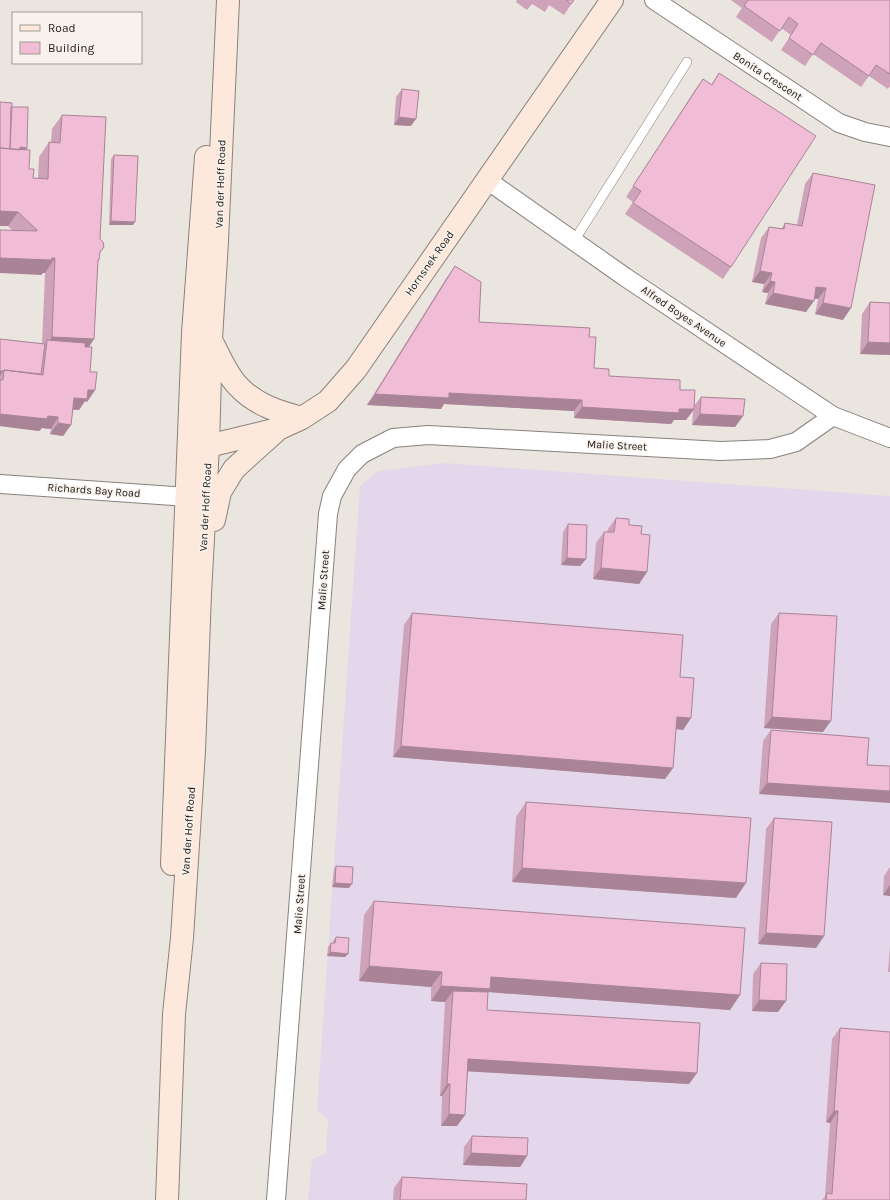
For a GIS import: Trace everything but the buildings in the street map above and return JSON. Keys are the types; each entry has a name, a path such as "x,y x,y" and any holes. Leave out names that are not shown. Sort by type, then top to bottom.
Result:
{"main road":[{"name":"Van der Hoff Road","path":"174,1014 171,948 172,870 188,497 198,448 211,339 208,266 215,0"},
{"name":"Van der Hoff Road","path":"167,1200 174,1014 182,938 194,751 200,594 198,448 193,334 208,266 228,0"},
{"name":"Hornsnek Road","path":"198,448 278,429 302,418 328,401 356,369 612,0"},
{"path":"211,339 225,367 238,387 255,400 269,408 302,418"},
{"path":"200,594 220,492 234,470 278,429"}],"street":[{"name":"Bonita Crescent","path":"654,0 839,123 865,132 890,137"},
{"name":"Alfred Boyes Avenue","path":"487,180 574,241 833,416 890,438"},
{"name":"Malie Street","path":"276,1200 328,514 332,496 347,469 362,454 393,438 428,435 721,451 770,449 796,442 833,416"},
{"name":"Richards Bay Road","path":"0,484 188,497"}],"lane":[{"path":"574,241 687,62"}],"shaded area":[{"path":"444,463 890,496 890,1200 308,1200 312,1159 326,1154 328,1120 317,1110 360,486 379,471"}]}
